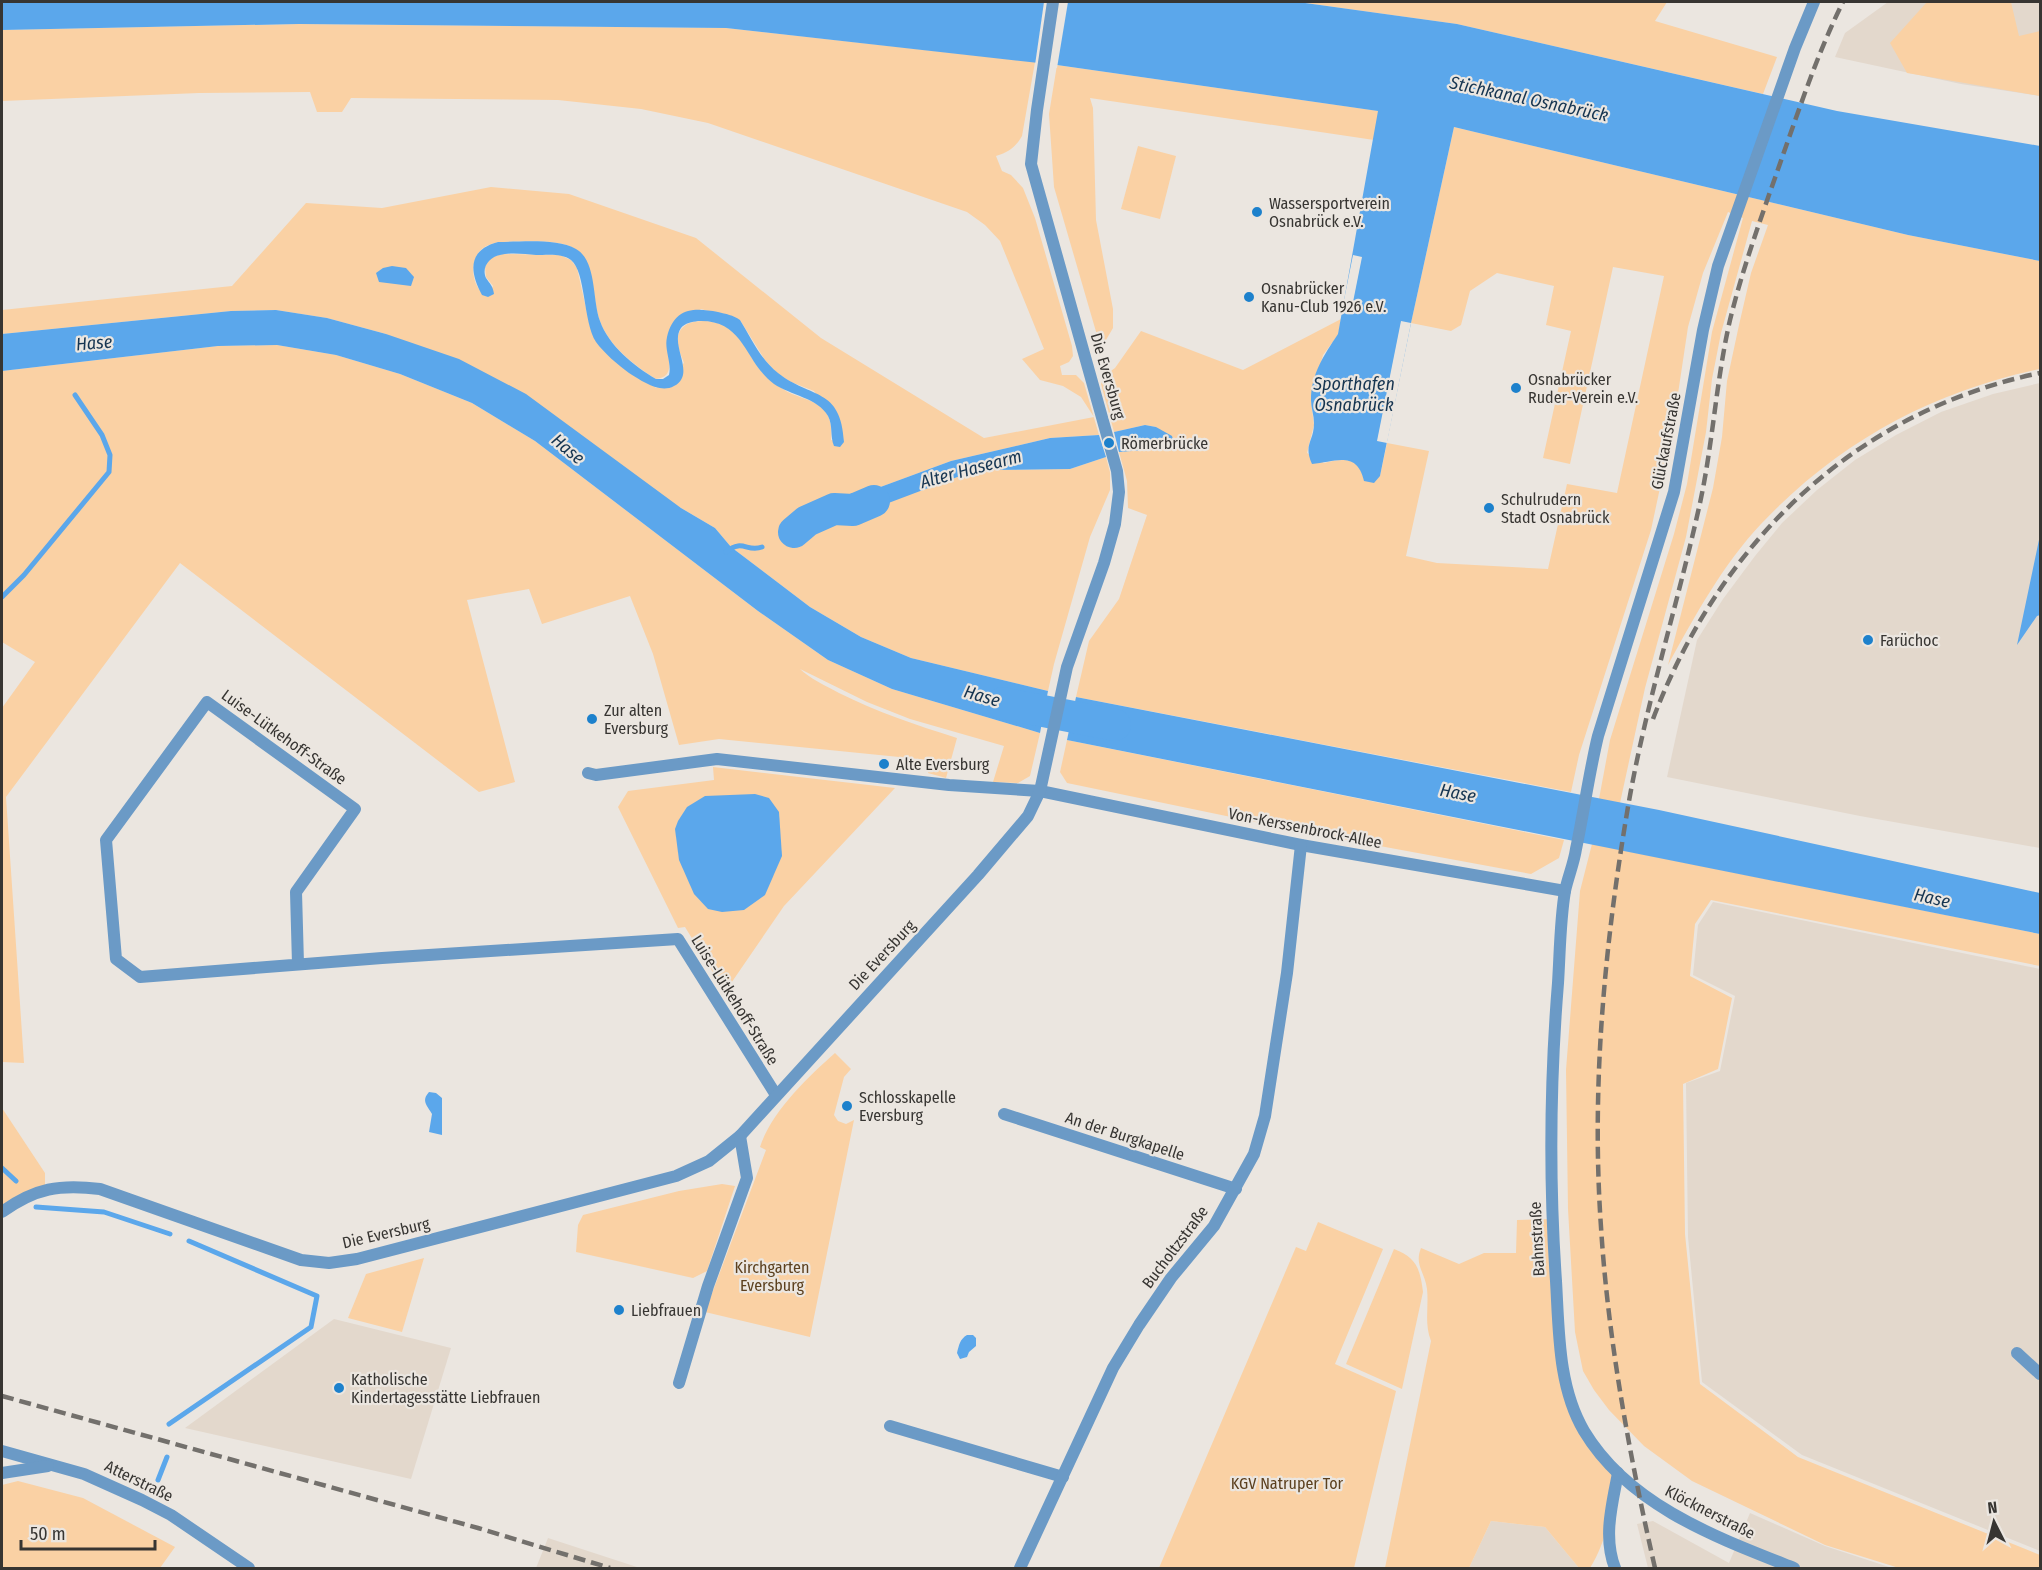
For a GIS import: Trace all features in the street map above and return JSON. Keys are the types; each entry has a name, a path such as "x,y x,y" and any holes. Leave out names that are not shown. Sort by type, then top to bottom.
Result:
{"street":[{"name":"Die Eversburg","path":"2,1212 21,1198 45,1190 74,1186 100,1189 301,1260 329,1263 357,1259 676,1176 710,1161 740,1136 978,875 1028,816 1040,792 1067,667 1104,563 1115,524 1119,492 1117,471 1031,164 1053,2"},
{"name":"Glückaufstraße","path":"1565,891 1576,851 1588,776 1598,736 1674,492 1702,330 1718,266 1814,2"},
{"name":"Luise-Lütkehoff-Straße","path":"298,964 296,892 355,808 207,702 106,840 116,959 140,977 298,964 678,939 776,1095"},
{"path":"588,773 596,776 717,759 949,785 1040,792"},
{"name":"Von-Kerssenbrock-Allee","path":"1040,792 1301,845 1565,891"},
{"name":"Bucholtzstraße","path":"1020,1569 1113,1368 1171,1278 1214,1226 1254,1154 1265,1116 1287,973 1301,845"},
{"name":"Bahnstraße","path":"1565,891 1551,1067 1551,1219 1559,1332 1565,1379 1572,1406 1584,1431 1618,1473"},
{"name":"An der Burgkapelle","path":"1004,1114 1236,1189"},
{"path":"679,1383 708,1286 747,1178 740,1136"},
{"path":"2017,1353 2040,1374"},
{"path":"890,1426 1063,1477"},
{"name":"Atterstraße","path":"2,1451 84,1474 162,1510 249,1569"},
{"path":"2,1473 54,1466"},
{"path":"1615,1569 1611,1559 1608,1529 1618,1473"},
{"name":"Klöcknerstraße","path":"1618,1473 1672,1514 1726,1541 1794,1569"}],"shaded area":[{"path":"1888,2 2040,2 2040,96 1961,84 1835,57 1845,33"},
{"path":"2040,383 2040,848 1860,816 1667,777 1697,640 1723,599 1782,523 1817,490 1855,460 1896,435 1941,412 1993,394"},
{"path":"1713,902 2040,969 2040,1551 1802,1455 1702,1382 1688,1237 1686,1083 1720,1071 1735,996 1693,975 1698,925"},
{"name":"Katholische Kindertagesstätte Liebfrauen","path":"334,1319 451,1348 411,1479 185,1428"},
{"path":"1750,1513 1825,1546 1892,1568 1648,1568 1637,1524 1653,1521 1729,1563"},
{"path":"1491,1521 1545,1527 1579,1568 1469,1568"},
{"path":"548,1538 640,1568 536,1568"}],"green space":[{"path":"1298,2 1667,2 1655,21 1777,57 1763,94 1457,24"},
{"path":"1927,2 2011,2 2019,36 2040,31 2040,96 1907,73 1890,43"},
{"path":"299,24 726,28 1035,62 1022,136 1011,149 996,156 1002,171 1011,175 1023,188 1035,218 1072,346 1073,356 1069,362 1060,366 1062,375 1076,375 1084,383 1094,416 1081,397 1063,386 1040,380 1022,359 1044,349 1000,241 985,225 967,212 708,123 641,109 558,100 351,98 342,112 317,112 310,92 199,93 2,101 2,30"},
{"path":"1057,65 1379,111 1374,140 1090,98 1093,108 1096,220 1113,309 1113,328 1106,340 1099,342 1054,187 1049,114"},
{"path":"1454,127 1908,235 2040,261 2040,369 1961,391 1924,407 1889,424 1822,468 1747,539 1722,573 1668,665 1713,488 1722,437 1727,381 1739,325 1751,273 1768,225 1752,221 1721,333 1712,379 1706,432 1686,537 1645,688 1620,803 1599,799 1610,740 1674,534 1687,484 1712,332 1743,218 1728,212 1703,273 1688,327 1673,427 1651,530 1579,755 1571,792 1076,697 1089,641 1119,599 1147,515 1128,508 1127,481 1119,452 1170,448 1156,427 1145,425 1114,432 1101,384 1105,375 1115,368 1141,331 1243,370 1341,319 1338,335 1323,355 1311,401 1314,425 1307,453 1324,463 1345,460 1355,463 1362,472 1364,480 1380,476 1387,443 1429,451 1406,556 1437,563 1548,569 1567,484 1617,493 1664,276 1613,267 1570,464 1543,458 1571,331 1546,325 1554,286 1497,273 1470,291 1461,325 1451,331 1411,323"},
{"path":"1138,146 1176,156 1160,219 1121,209"},
{"path":"491,187 569,194 696,238 821,338 984,438 1094,417 1099,435 1050,438 951,461 875,489 863,499 835,509 921,490 968,473 988,470 1070,469 1106,457 1110,472 1110,490 1090,537 1048,691 911,658 861,637 810,607 731,547 715,528 386,334 327,318 276,310 231,311 2,334 2,310 232,286 306,203 382,208","holes":["498,242 559,243 575,249 582,255 590,272 597,312 604,330 616,347 656,379 667,374 669,369 667,338 701,309 740,320 765,360 777,373 791,382 814,391 844,442 831,440 830,422 821,407 787,392 769,379 757,366 737,335 719,324 698,321 685,325 678,336 679,350 684,363 656,388 590,326 577,268 571,260 560,255 502,254 490,258 485,267 486,277 493,286 488,297 475,282 474,261 481,250"]},
{"path":"277,345 336,355 400,374 472,403 535,441 758,611 828,660 892,689 1040,733 1030,776 1018,783 993,782 1004,746 910,719 867,702 800,669 823,685 868,706 957,738 946,778 928,773 929,760 719,739 679,745 653,654 630,596 542,624 529,589 467,600 515,782 479,792 180,563 6,797 24,1063 2,1062 2,708 35,662 2,642 2,371 218,346"},
{"path":"1067,740 1564,840 1559,858 1531,874 1304,832 1067,783 1060,772"},
{"path":"713,767 895,788 784,906 725,992 685,927 678,928 618,807 628,791 714,780"},
{"path":"1592,844 2040,934 2040,966 1711,900 1695,924 1690,976 1732,998 1718,1069 1683,1084 1685,1234 1700,1384 1798,1457 2040,1555 2040,1568 1899,1568 1825,1545 1692,1481 1644,1446 1609,1410 1594,1390 1583,1371 1575,1332 1568,1209 1566,1070 1580,891"},
{"name":"Kirchgarten Eversburg","path":"835,1053 851,1069 844,1077 834,1115 838,1121 846,1124 854,1120 810,1337 705,1312 766,1150 760,1147 766,1134 792,1096"},
{"path":"2,1108 45,1173 45,1189 2,1212"},
{"path":"722,1184 735,1186 707,1271 693,1278 576,1252 578,1225 583,1215 679,1191"},
{"path":"1551,1219 1572,1406 1618,1473 1609,1522 1596,1557 1590,1568 1579,1568 1545,1527 1491,1521 1469,1568 1385,1568 1431,1341 1427,1321 1427,1289 1419,1264 1421,1248 1459,1264 1484,1253 1516,1253 1517,1220"},
{"name":"KGV Natruper Tor","path":"1318,1222 1383,1249 1335,1364 1396,1391 1354,1568 1159,1568 1296,1247 1306,1251"},
{"path":"1394,1249 1408,1256 1416,1265 1423,1292 1402,1389 1346,1364"},
{"path":"424,1258 402,1332 348,1318 366,1274"},
{"path":"18,1481 83,1498 175,1547 160,1568 2,1568 2,1485"}],"water":[{"path":"2,2 1298,2 1457,24 1837,111 2040,146 2040,261 1908,235 1454,127 1380,476 1374,483 1364,481 1361,471 1351,461 1337,460 1312,464 1309,447 1314,429 1311,400 1313,382 1323,357 1338,334 1378,111 1057,65 726,28 299,24 2,30"},
{"path":"498,242 559,243 576,249 583,255 591,271 600,321 609,339 639,368 656,379 663,379 669,375 667,337 674,320 680,315 700,310 718,312 737,318 772,368 790,381 830,403 842,424 844,442 840,447 834,446 830,420 823,410 811,401 774,384 756,365 735,334 714,322 696,321 681,328 678,343 683,374 674,386 657,388 629,373 611,359 596,342 576,266 563,256 504,254 496,256 487,263 485,270 486,278 494,294 488,297 482,295 473,270 474,262 481,250"},
{"path":"392,266 406,268 414,277 411,286 379,282 376,273"},
{"path":"276,310 327,318 386,334 459,359 526,394 681,508 715,528 731,547 810,607 861,637 911,658 1048,691 1040,733 892,689 828,660 758,611 535,441 472,403 400,374 336,355 277,345 218,346 2,371 2,334 231,311"},
{"path":"1145,425 1156,427 1172,436 1174,443 1170,448 1119,452 1114,432"},
{"path":"1099,435 1106,457 1070,469 988,470 968,473 854,516 839,517 834,509 863,499 875,489 951,461 1050,438"},
{"path":"2040,535 2040,615 2017,645"},
{"path":"1076,697 1659,810 2040,893 2040,934 1067,740"},
{"path":"755,794 769,798 779,812 782,856 765,895 744,910 722,912 708,909 694,894 679,860 675,829 678,821 687,807 705,796"},
{"path":"429,1092 436,1093 442,1098 442,1135 429,1132 432,1114 425,1101"},
{"path":"967,1335 973,1335 976,1338 976,1346 967,1357 960,1359 957,1353 958,1347"}],"pier":[{"path":"1044,2 1068,2 1057,68 1035,65"},
{"path":"1353,255 1362,257 1351,312 1342,310"},
{"path":"1401,321 1411,323 1387,443 1377,441"}],"waterway":[{"path":"2,597 24,575 109,472 110,455 102,435 75,395"},
{"name":"Alter Hasearm","path":"794,532 807,521 834,509 853,510 874,501"},
{"name":"Alter Hasearm","path":"726,552 737,546 762,547"},
{"name":"Hase","path":"1002,703 1115,725"},
{"path":"2,1168 16,1181"},
{"path":"36,1207 104,1212 170,1234"},
{"path":"169,1424 311,1327 317,1296 189,1241"},
{"path":"158,1480 167,1457"}],"railway":[{"path":"1655,1568 1621,1399 1604,1270 1601,1227 1598,1174 1599,1066 1613,906 1636,763 1700,503 1730,320 1748,256 1797,114 1843,2"},
{"path":"1653,719 1681,655 1715,596 1756,542 1802,495 1853,453 1910,419 1972,392 2040,373"},
{"path":"2,1396 478,1528 610,1568"}],"place":[{"name":"Wassersportverein Osnabrück e.V.","path":"1257,212"},
{"name":"Osnabrücker Kanu-Club 1926 e.V.","path":"1249,297"},
{"name":"Osnabrücker Ruder-Verein e.V.","path":"1516,388"},
{"name":"Römerbrücke","path":"1109,443"},
{"name":"Schulrudern Stadt Osnabrück","path":"1489,508"},
{"name":"Farüchoc","path":"1868,640"},
{"name":"Zur alten Eversburg","path":"592,719"},
{"name":"Alte Eversburg","path":"884,764"},
{"name":"Schlosskapelle Eversburg","path":"847,1106"},
{"name":"Liebfrauen","path":"619,1310"},
{"name":"Katholische Kindertagesstätte Liebfrauen","path":"339,1388"}],"water label":[{"name":"Stichkanal Osnabrück","path":"1529,99"},
{"name":"Sporthafen Osnabrück","path":"1354,394"}]}
